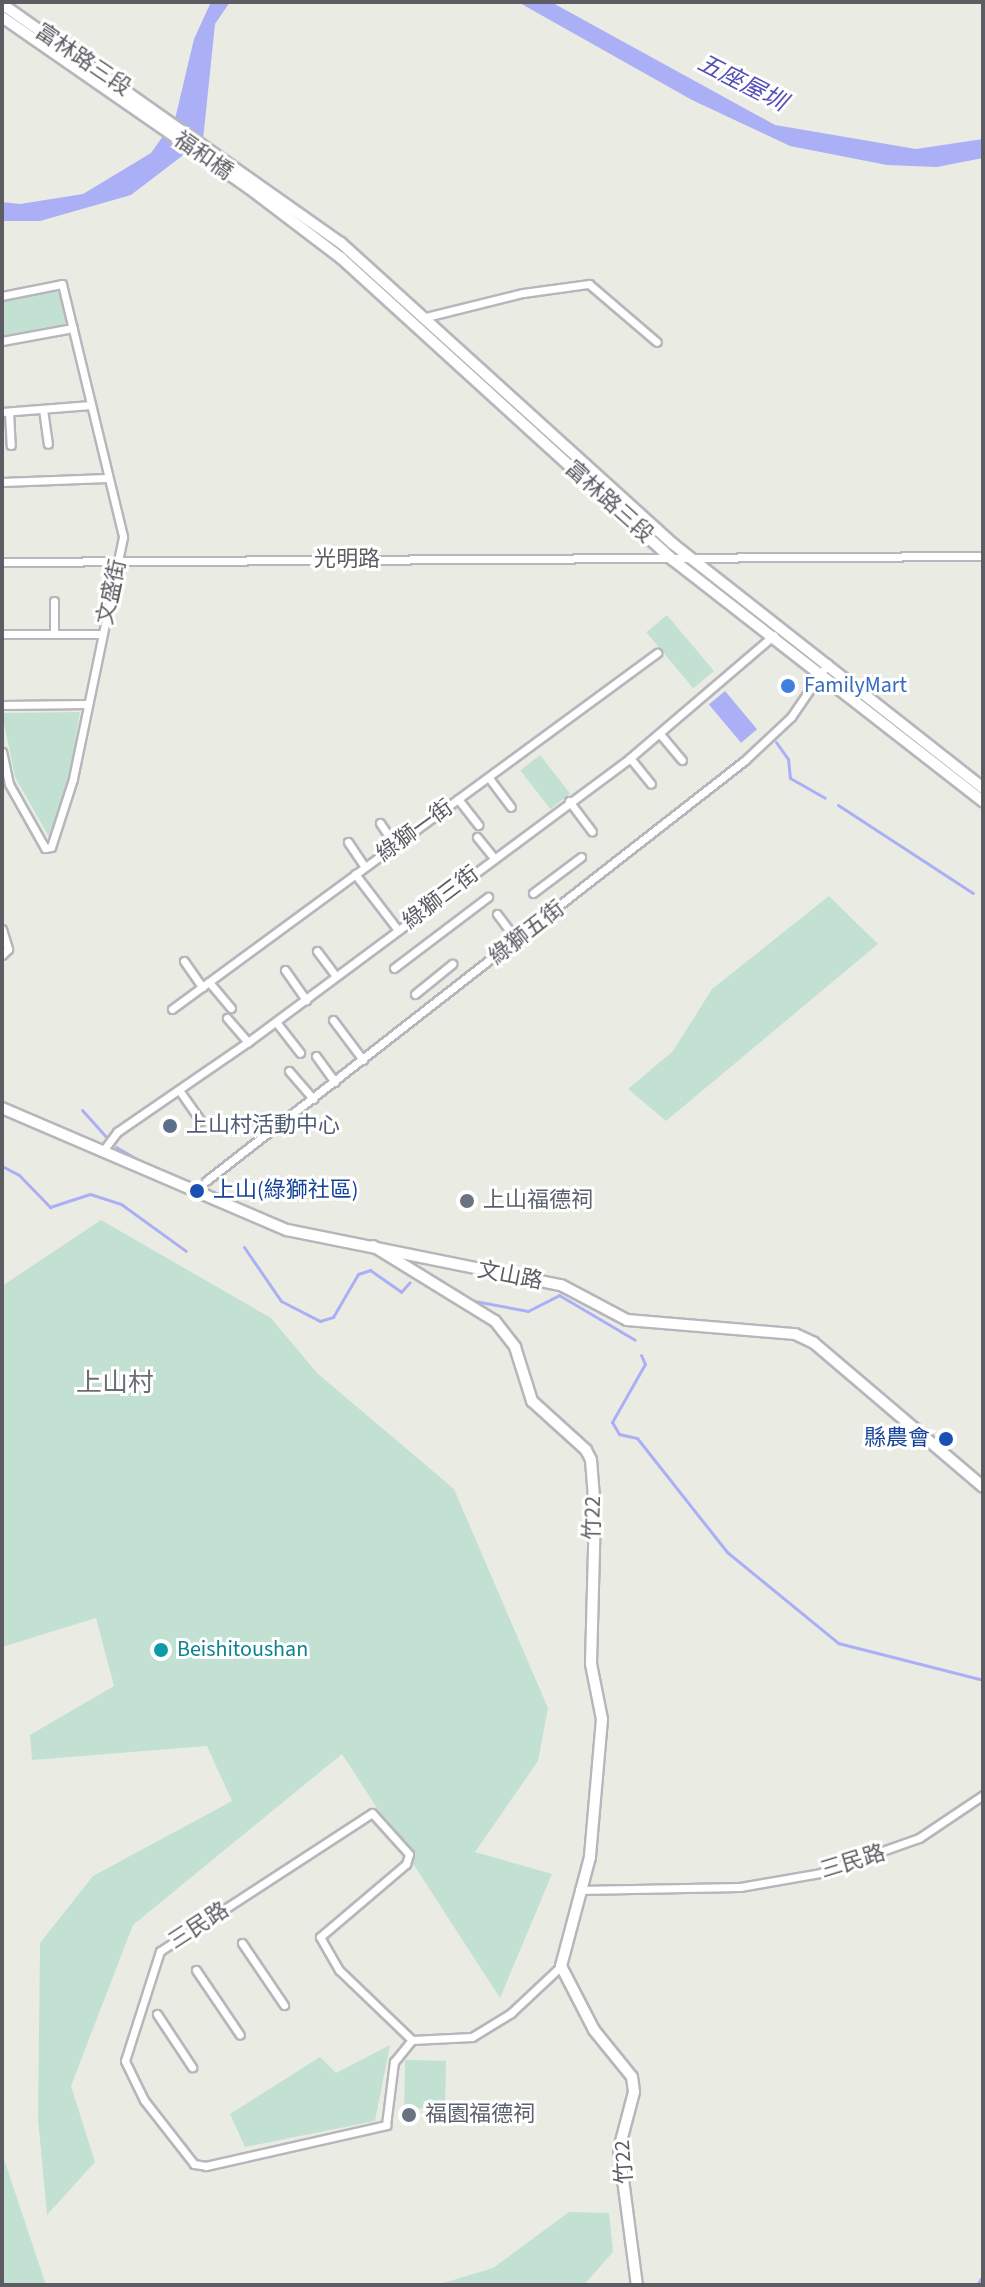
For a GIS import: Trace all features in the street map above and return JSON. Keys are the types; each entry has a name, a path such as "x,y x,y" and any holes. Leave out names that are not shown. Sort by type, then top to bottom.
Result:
{"main road":[{"name":"富林路三段","path":"2,4 161,120"},
{"name":"富林路三段","path":"2,17 161,120"},
{"name":"福和橋","path":"161,120 253,176"},
{"name":"福和橋","path":"161,120 249,188"},
{"name":"富林路三段","path":"253,176 341,243 691,558 983,801"},
{"name":"富林路三段","path":"249,188 408,317 673,560 774,635 825,668 983,788"},
{"name":"文山路","path":"2,1108 258,1221 561,1285 627,1320 795,1334 814,1343 983,1487"},
{"name":"竹22","path":"373,1246 495,1321 515,1347 532,1401 591,1460 595,1511 591,1664 603,1706 591,1847 561,1966 594,2030 632,2077 634,2092 619,2149 637,2285"}],"street":[{"name":"文盛街","path":"2,296 62,284 123,537 63,812 51,847 45,848 6,786"},
{"path":"426,317 523,293 589,284 657,342"},
{"path":"2,341 73,328"},
{"path":"11,445 6,412 91,405"},
{"path":"43,409 48,444"},
{"path":"2,482 107,478"},
{"name":"光明路","path":"2,562 983,556"},
{"path":"54,601 54,634"},
{"path":"2,634 102,634"},
{"name":"綠獅三街","path":"102,1152 117,1132 276,1022 630,758 774,635"},
{"name":"綠獅一街","path":"172,1009 657,653"},
{"name":"綠獅五街","path":"206,1181 744,761 791,717 825,668"},
{"path":"2,705 88,704"},
{"path":"660,734 682,760"},
{"path":"2,752 6,786"},
{"path":"630,758 651,784"},
{"path":"489,778 511,807"},
{"path":"458,799 478,825"},
{"path":"569,801 592,831"},
{"path":"380,823 395,845"},
{"path":"477,837 494,858"},
{"path":"348,842 365,867"},
{"path":"533,893 581,857"},
{"path":"355,874 398,930"},
{"path":"394,968 488,897"},
{"path":"497,914 517,941"},
{"path":"2,929 8,949 2,955"},
{"path":"317,951 336,976"},
{"path":"184,961 231,1008"},
{"path":"415,994 452,964"},
{"path":"285,970 306,1000"},
{"path":"227,1018 248,1042"},
{"path":"333,1020 363,1060"},
{"path":"276,1022 300,1053"},
{"path":"316,1056 335,1082"},
{"path":"289,1071 313,1099"},
{"path":"179,1090 201,1121"},
{"name":"三民路","path":"579,1890 740,1887 820,1873 927,1835 983,1795"},
{"name":"三民路","path":"372,1813 409,1854 406,1864 320,1937 339,1970 412,2040 394,2062 386,2125 206,2166 194,2164 153,2111 125,2061 160,1951 372,1813"},
{"path":"242,1943 284,2005"},
{"path":"412,2040 472,2037 511,2013 561,1966"},
{"path":"196,1970 240,2035"},
{"path":"157,2014 192,2067"}],"green space":[{"path":"54,290 62,295 68,318 63,327 2,338 2,301"},
{"path":"667,615 714,671 693,688 646,632"},
{"path":"80,712 70,774 49,837 15,777 2,713"},
{"path":"540,755 570,794 550,809 520,770"},
{"path":"829,896 878,944 666,1121 628,1089 673,1051 712,989"},
{"path":"101,1220 271,1318 317,1373 454,1489 548,1708 538,1761 475,1852 552,1874 500,1998 342,1754 133,1925 71,2086 95,2162 47,2215 38,2119 40,1943 93,1876 232,1801 207,1746 32,1760 30,1735 114,1686 96,1618 2,1647 2,1286"},
{"path":"390,2045 375,2121 245,2147 230,2114 320,2057 336,2073"},
{"path":"405,2060 446,2061 445,2109 404,2108"},
{"path":"2,2153 46,2285 2,2285"},
{"path":"569,2212 609,2213 613,2252 584,2285 437,2285 493,2268"}],"water":[{"path":"211,2 230,2 215,24 203,140 131,195 40,221 2,221 2,202 20,204 83,194 151,153 175,119 194,39"},
{"path":"518,2 551,2 775,125 916,149 983,139 983,158 937,167 887,165 790,146 692,100"},
{"path":"725,691 757,729 741,743 709,704"}],"waterway":[{"path":"776,742 788,759 790,778 825,798"},
{"path":"838,805 973,893"},
{"path":"82,1110 108,1139"},
{"path":"116,1147 144,1163"},
{"path":"2,1166 19,1175 50,1207 90,1194 121,1204 186,1251"},
{"path":"244,1247 281,1301 320,1321 333,1317 358,1274 370,1270 401,1292 410,1282"},
{"path":"469,1300 528,1311 559,1295 635,1340"},
{"path":"641,1355 645,1364 612,1422 619,1434 637,1438 727,1552 838,1643 983,1680"},
{"path":"977,2285 983,2275"}],"place":[{"name":"FamilyMart","path":"788,686"},
{"name":"上山村活動中心","path":"170,1126"},
{"name":"上山(綠獅社區)","path":"197,1191"},
{"name":"上山福德祠","path":"467,1201"},
{"name":"縣農會","path":"946,1439"},
{"name":"Beishitoushan","path":"161,1650"},
{"name":"福園福德祠","path":"409,2115"}],"district":[{"name":"上山村","path":"115,1383"}],"water label":[{"name":"五座屋圳","path":"742,83"}]}
